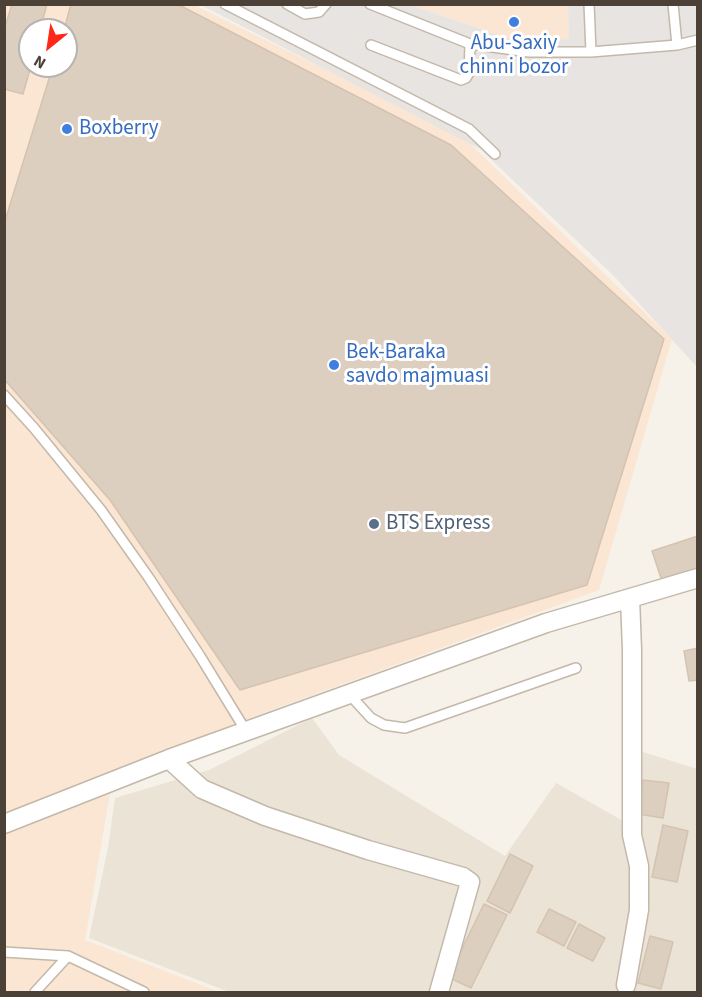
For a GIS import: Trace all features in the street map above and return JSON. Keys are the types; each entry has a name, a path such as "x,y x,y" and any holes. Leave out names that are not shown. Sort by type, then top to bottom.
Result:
{"street":[{"path":"4,824 169,759 546,623 698,578"},
{"path":"626,985 639,910 639,866 632,835 630,598"},
{"path":"169,759 202,789 265,816 463,877 470,882 440,993"}],"lane":[{"path":"225,4 469,129 495,154"},
{"path":"287,4 305,14 319,12 326,4"},
{"path":"370,4 470,44 529,52 591,52 677,45 698,40"},
{"path":"589,4 591,52"},
{"path":"674,4 677,45"},
{"path":"371,45 461,81 469,73 470,44"},
{"path":"4,395 101,510 200,656 246,731"},
{"path":"349,694 371,718 384,725 405,728 576,668"},
{"path":"4,952 68,956 144,993"},
{"path":"35,993 68,956"}],"shaded area":[{"name":"Bek-Baraka savdo majmuasi","path":"5,5 194,5 462,136 672,339 599,590 244,720 5,817"},
{"path":"201,5 410,5 519,42 569,39 568,5 697,5 697,367 614,276 480,149"},
{"name":"Abu-Saxiy chinni bozor","path":"410,5 568,5 569,39 519,42"},
{"path":"312,718 339,755 505,856 556,783 632,826 640,751 697,769 697,992 229,992 89,938 108,848 115,798 209,770"},
{"path":"110,793 85,940 219,992 5,992 5,834"}],"building":[{"path":"12,4 47,4 43,18 18,18 18,78 28,78 23,94 4,89 4,30"},
{"name":"Bek-Baraka savdo majmuasi","path":"71,4 177,4 451,145 664,339 587,585 240,690 110,500 4,379 4,224 49,78 78,78 78,18 67,18"},
{"path":"698,536 698,570 662,581 652,551"},
{"path":"698,648 698,680 689,681 684,651"},
{"path":"643,780 669,783 663,818 638,814"},
{"path":"663,825 688,831 677,882 652,877"},
{"path":"510,854 533,866 510,913 487,901"},
{"path":"484,904 507,915 471,988 448,977"},
{"path":"549,909 576,922 564,946 537,932"},
{"path":"579,924 605,938 593,961 567,948"},
{"path":"650,936 673,942 661,989 638,983"}],"place":[{"name":"Abu-Saxiy chinni bozor","path":"514,22"},
{"name":"Boxberry","path":"67,129"},
{"name":"Bek-Baraka savdo majmuasi","path":"334,365"},
{"name":"BTS Express","path":"374,524"}]}
